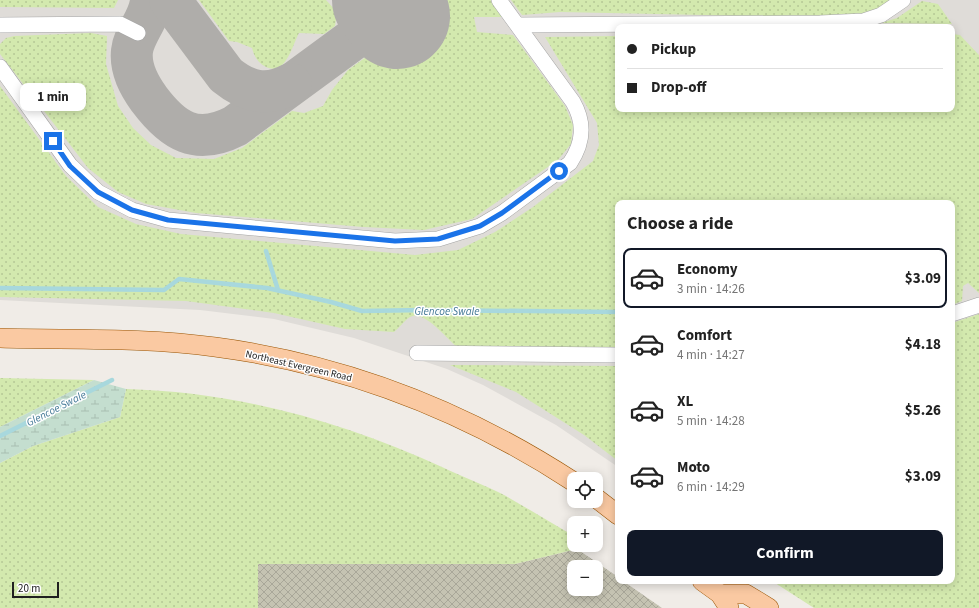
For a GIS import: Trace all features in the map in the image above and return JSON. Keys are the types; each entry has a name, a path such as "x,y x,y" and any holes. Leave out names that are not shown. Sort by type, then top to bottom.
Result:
{"main road":[{"name":"Northeast Evergreen Road","path":"0,338 168,343 215,347 304,364 346,375 430,405 509,442 567,478"},
{"path":"603,503 615,513"},
{"path":"705,584 725,601 746,594 769,608"}],"lane":[{"path":"0,67 70,166 98,192 132,210 168,220 395,241 438,239 480,226 502,213 570,163 578,152 582,139 582,126 579,113 499,0"},
{"path":"669,24 820,23 862,21 881,15 903,0"},
{"path":"0,25 120,24 138,33"},
{"path":"518,25 615,24"},
{"path":"955,313 979,305"},
{"path":"417,353 615,355"}],"shaded area":[{"path":"0,0 979,0 979,608 955,584 955,200 615,200 615,465 556,425 483,385 447,369 354,338 274,319 200,310 0,300"},
{"path":"567,551 581,552 593,560 567,560 567,596 603,596 603,567 615,575 615,584 627,584 662,608 258,608 257,564 515,564"}],"green space":[{"path":"0,0 118,0 114,8 0,7"},
{"path":"199,0 326,0 337,12 335,26 324,34 299,33 291,52 283,64 273,69 266,67 259,61 252,48 237,42 229,41"},
{"path":"427,0 491,0 502,17 474,17 477,32 513,35 565,106 573,125 571,144 558,160 472,219 424,230 363,227 196,213 146,204 118,192 88,168 0,54 0,44 6,38 14,36 91,33 107,36 106,64 118,106 133,128 151,145 176,158 214,159 242,148 292,111 304,113 323,106 332,90 348,70 432,9"},
{"path":"511,0 894,0 879,11 848,18 560,12 522,15"},
{"path":"922,1 938,4 952,24 881,23 897,18"},
{"path":"955,34 960,35 979,55 979,293 968,283 963,286 962,301 955,304 955,200 615,200 615,349 457,347 435,326 422,317 416,316 408,318 394,332 345,329 274,313 186,301 0,297 0,86 66,176 98,207 136,224 181,234 415,255 458,250 495,232 533,207 593,161 599,145 597,123 545,37 615,36 615,112 955,112"},
{"path":"979,314 979,608 814,608 777,584 955,584 955,322"},
{"path":"450,365 615,366 615,459 584,435 516,392"},
{"path":"0,378 94,380 0,427"},
{"path":"94,380 126,389 120,417 33,446 0,463 0,427"},
{"path":"126,389 168,391 208,396 249,403 327,423 404,451 506,496 567,532 567,551 515,564 258,564 258,608 0,608 0,463 33,446 120,417"}],"waterway":[{"name":"Glencoe Swale","path":"266,251 278,290"},
{"name":"Glencoe Swale","path":"0,288 164,290 179,279 267,288 331,302 362,311 424,310 615,312"},
{"name":"Glencoe Swale","path":"0,436 112,380"}],"taxiway":[{"path":"151,0 148,13 133,44 132,64 134,70 145,94 167,120 176,127 197,135 208,135 221,132 235,126 393,10"},
{"path":"170,0 226,75 234,81 249,89 257,91 273,90 291,84"}],"runway":[{"path":"385,0 397,16"}],"route":[{"path":"53,141 70,166 98,192 132,210 168,220 395,241 438,239 480,226 502,213 559,171"}]}
